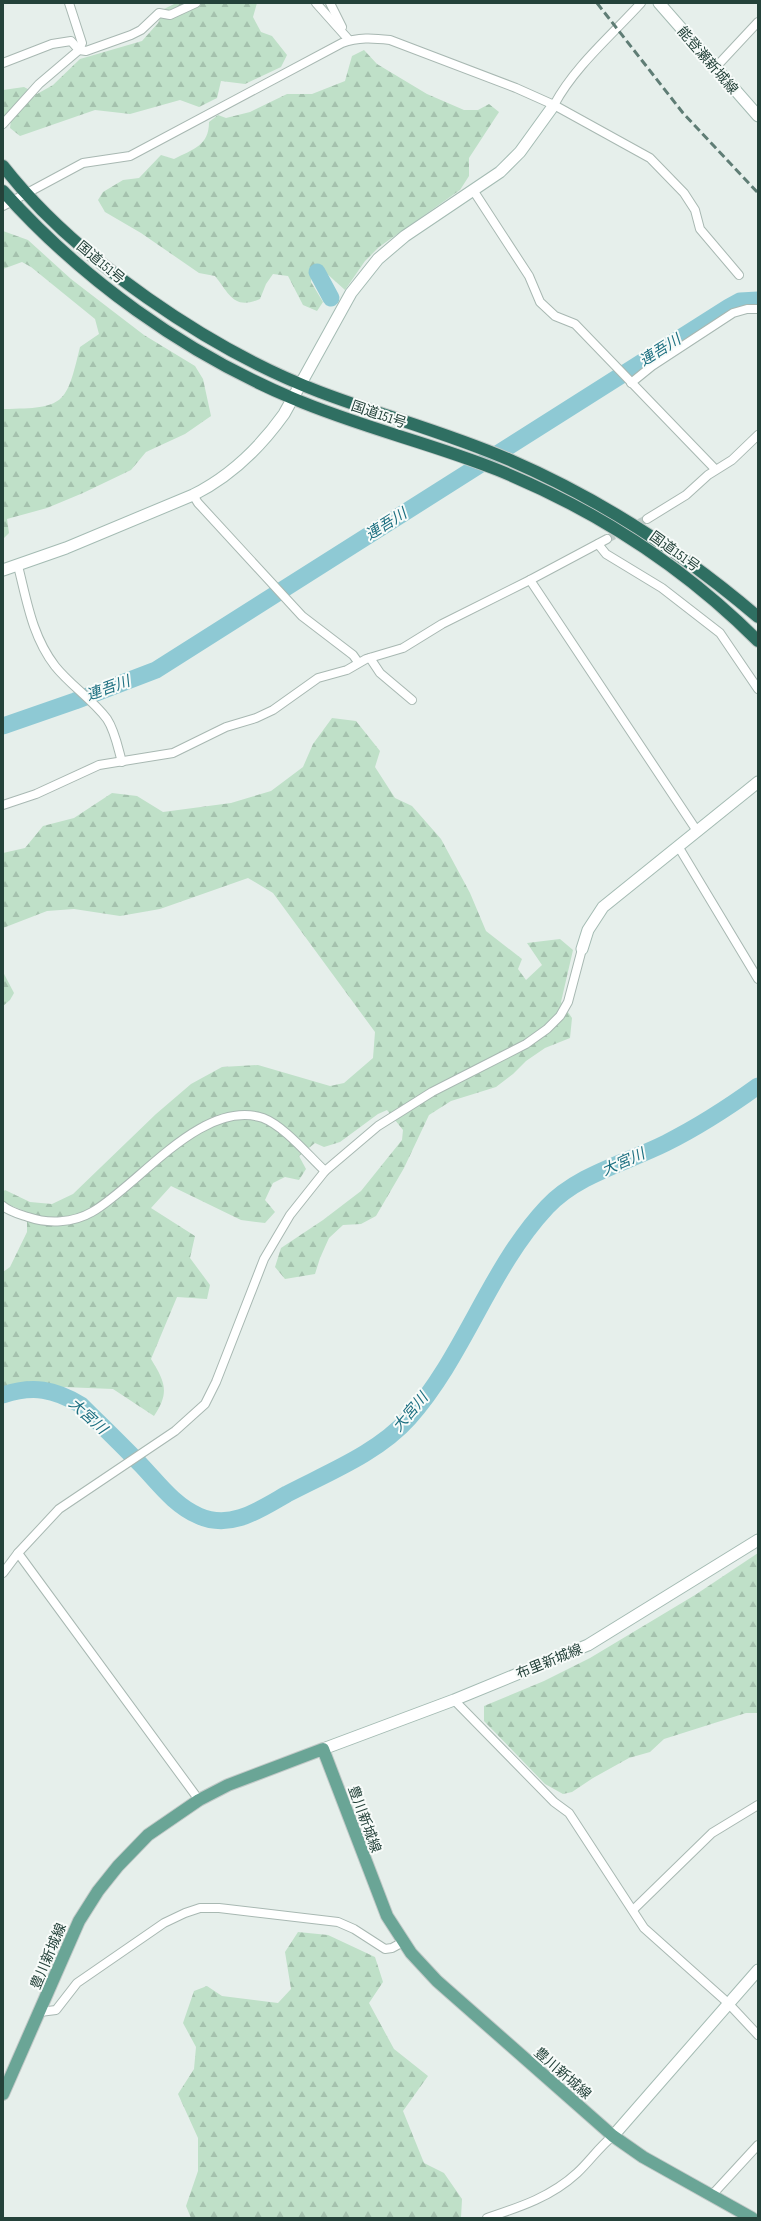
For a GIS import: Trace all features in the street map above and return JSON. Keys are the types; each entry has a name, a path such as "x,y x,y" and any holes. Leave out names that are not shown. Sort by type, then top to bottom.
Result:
{"highway":[{"name":"国道151号","path":"3,166 27,194 72,237 153,301 237,353 301,384 509,460 586,497 617,515 690,564 758,617"},
{"name":"国道151号","path":"3,191 8,204 103,285 142,314 183,341 231,368 292,398 373,429 497,470 581,509 645,547 713,599 758,641"}],"main road":[{"name":"豊川新城線","path":"3,2094 79,1921 98,1891 118,1866 148,1835 199,1800 228,1785 323,1749 387,1916 403,1942 437,1981 613,2136 643,2157 752,2218"}],"street":[{"path":"3,124 39,84 79,50 82,43 69,3"},
{"path":"3,63 52,44 71,41 79,50 86,51 141,30 157,14 170,15 196,3"},
{"path":"316,3 342,29 350,40"},
{"path":"330,3 342,29"},
{"path":"3,570 18,566 193,495 208,487 245,460 272,430 301,384 351,293 378,260 405,236 500,172 520,152 554,105 564,86 576,71 641,3"},
{"name":"能登瀬新城線","path":"658,3 758,116"},
{"path":"715,68 758,22"},
{"path":"8,204 83,163 130,156 282,74 350,40 374,38 390,40 474,71 554,105 650,158 684,193 695,210 700,229 739,275"},
{"path":"473,190 529,276 540,302 555,316 576,324 715,469"},
{"path":"630,381 733,313 747,309 758,309"},
{"path":"647,519 686,495 715,469 732,460 758,435"},
{"path":"193,495 198,503 273,587 302,616 353,655 358,662"},
{"path":"3,805 36,794 85,770 99,765 173,753 226,727 256,718 273,710 318,678 347,670 358,662 403,648 442,624 608,539"},
{"path":"598,544 606,554 662,588 726,638 758,689"},
{"path":"18,566 28,614 37,636 55,666 107,719 113,732 122,762"},
{"path":"530,580 697,831"},
{"path":"370,658 380,673 412,700"},
{"path":"3,1573 18,1552 59,1510 175,1431 205,1404 216,1382 267,1253 290,1215 325,1171 378,1126 432,1092 526,1044 547,1029 560,1016 568,1002 588,930 603,907 758,782"},
{"path":"678,846 758,979"},
{"path":"3,1206 8,1210 40,1221 62,1222 91,1213 172,1148 202,1127 232,1115 263,1118 283,1131 325,1171"},
{"name":"布里新城線","path":"323,1749 454,1700 588,1645 758,1540"},
{"path":"18,1552 199,1800"},
{"path":"454,1700 554,1802 569,1814 644,1928 728,2003 758,2035"},
{"path":"633,1910 712,1833 758,1805"},
{"path":"40,2012 56,2010 77,1983 164,1923 200,1908 219,1908 338,1922 354,1929 385,1949 392,1948 403,1942"},
{"path":"487,2218 547,2196 577,2173 603,2144 613,2136 758,1970"},
{"path":"711,2196 758,2145"}],"green space":[{"path":"176,3 257,3 253,17 261,32 272,36 287,55 281,67 245,84 221,81 217,98 199,107 180,100 130,114 95,110 20,136 10,128 11,120 3,118 3,90 24,87 37,94 53,85 80,59 142,41 158,23 164,9"},
{"path":"364,50 377,64 427,94 464,110 478,110 489,104 499,112 469,158 469,176 460,190 379,247 365,261 345,290 325,272 312,270 311,282 323,302 317,311 303,305 288,276 273,274 266,284 260,299 244,303 238,302 229,295 215,276 199,273 141,233 105,212 98,200 103,192 123,180 139,178 161,155 174,159 199,146 206,136 209,122 218,115 226,118 250,112 287,94 312,94 345,81 352,56"},
{"path":"3,231 28,240 71,279 144,335 195,366 203,379 211,416 185,434 146,452 131,470 47,508 7,519 9,533 4,538 3,411 4,409 40,407 51,404 60,399 66,392 71,381 80,347 99,334 95,319 31,267 22,262 3,269"},
{"path":"332,718 356,721 380,751 375,767 395,798 412,806 441,839 470,893 486,931 522,959 518,969 526,980 542,965 527,943 560,939 573,950 561,1002 572,1018 570,1038 545,1048 526,1061 513,1074 496,1087 451,1101 429,1115 404,1168 376,1216 361,1224 343,1225 329,1238 315,1274 285,1279 275,1267 281,1248 323,1220 361,1191 402,1140 403,1130 387,1110 378,1114 340,1142 324,1147 315,1143 299,1156 306,1169 299,1180 285,1177 273,1183 265,1200 275,1212 265,1223 241,1220 171,1186 151,1208 195,1236 190,1258 210,1285 207,1299 177,1297 151,1359 160,1374 164,1387 162,1400 154,1416 113,1389 14,1385 3,1388 3,1272 10,1267 27,1232 27,1212 3,1201 3,1192 5,1190 30,1202 52,1204 73,1194 156,1114 191,1084 222,1067 258,1065 330,1086 344,1083 373,1058 375,1032 273,893 248,878 160,909 120,916 74,909 47,911 3,928 3,853 25,848 43,826 74,818 112,793 137,796 163,812 231,803 271,791 303,767 313,744"},
{"path":"3,972 14,993 10,1000 3,1006"},
{"path":"758,1553 758,1713 746,1713 664,1739 650,1752 629,1758 593,1778 572,1792 563,1794 545,1784 484,1721 484,1706 544,1681 590,1658 695,1595"},
{"path":"298,1932 328,1935 375,1957 383,1982 369,2003 394,2049 428,2076 403,2111 424,2163 444,2173 462,2199 461,2218 191,2218 186,2206 198,2171 198,2138 178,2094 194,2069 196,2047 183,2023 194,1991 207,1986 222,1996 278,2003 291,1989 285,1952"}],"waterway":[{"path":"317,272 331,298"},
{"name":"連吾川","path":"3,726 75,701 156,670 729,307 740,301 758,300"},
{"name":"大宮川","path":"3,1395 24,1390 43,1390 62,1395 81,1405 175,1501 190,1512 211,1520 222,1521 234,1519 255,1512 367,1452 382,1442 409,1418 429,1393 446,1367 509,1257 527,1231 547,1207 559,1196 573,1186 603,1170 651,1150 690,1130 725,1109 758,1086"}],"tunnel":[{"path":"607,539 647,519"}],"railway":[{"path":"597,3 683,113 758,193"}]}
